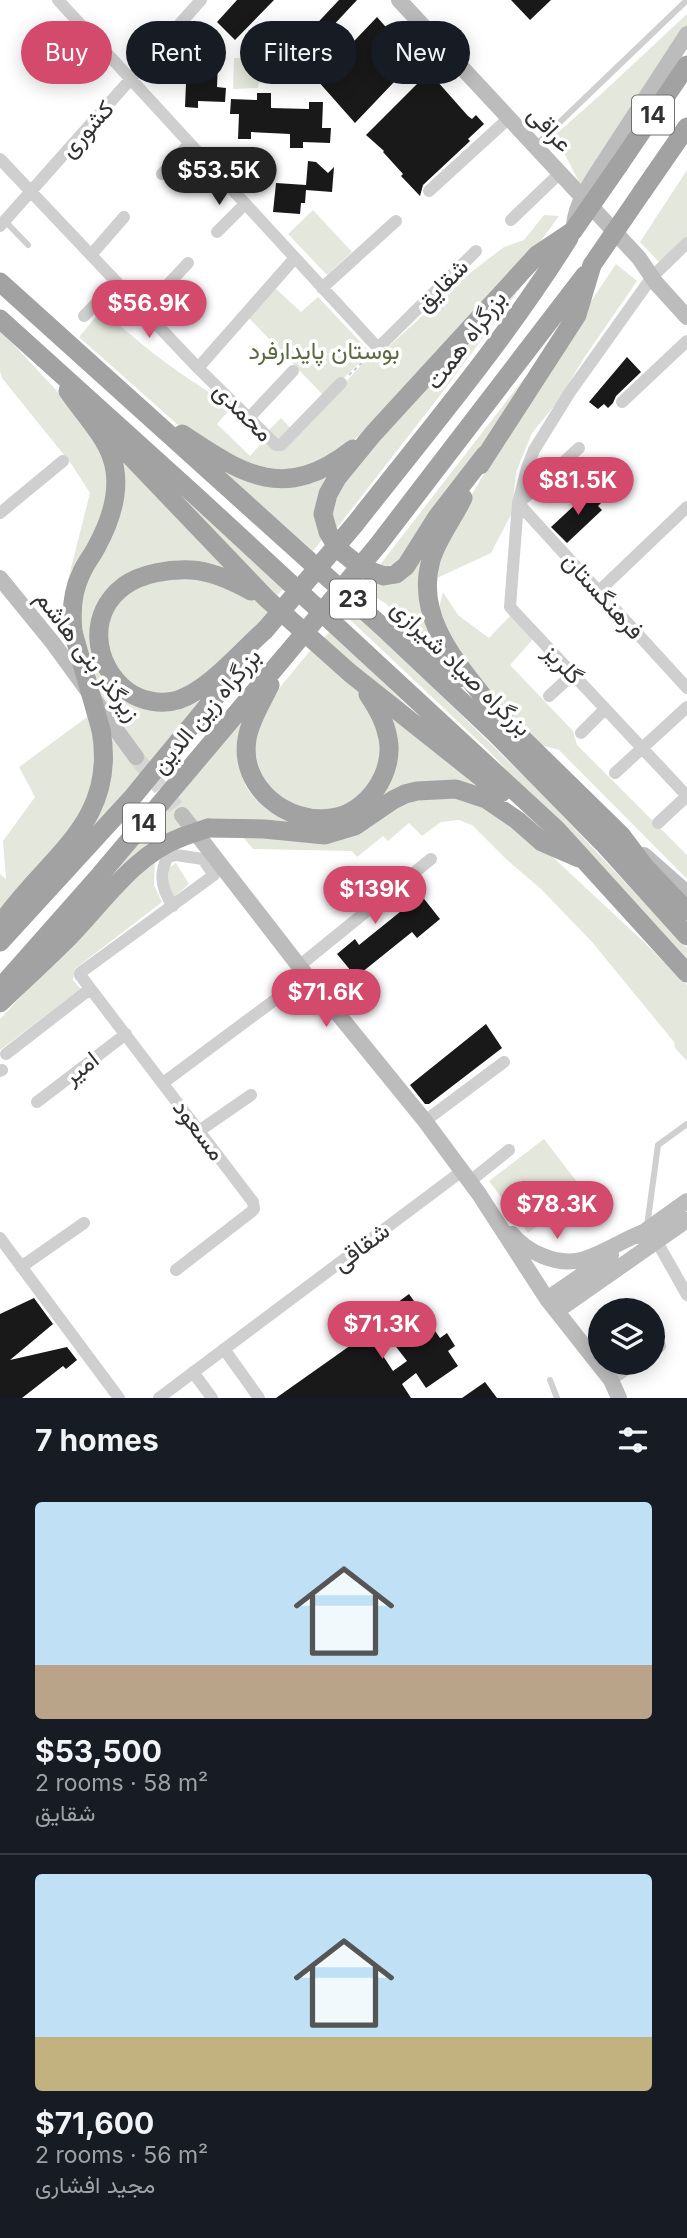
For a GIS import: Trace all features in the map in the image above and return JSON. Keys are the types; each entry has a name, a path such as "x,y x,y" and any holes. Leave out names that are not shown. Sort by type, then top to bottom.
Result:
{"highway":[{"name":"بزرگراه همت","path":"265,630 355,524 486,355 551,266 610,165 687,65"},
{"name":"14","path":"285,656 378,545 592,265 687,127"},
{"path":"573,231 537,255 373,434 332,485 323,514 328,532 338,549 362,568 384,576 396,574 406,566 437,517 485,455 577,315 592,265"},
{"name":"بزرگراه صیاد شیرازی","path":"0,282 354,600 494,732 603,843 687,936"},
{"name":"23","path":"0,319 556,828 687,973"},
{"path":"48,361 106,430 267,599 351,674 583,860"},
{"path":"0,925 74,838 95,805 105,771 101,730 73,632 72,613 77,584 108,521 116,490 115,470 108,448 48,361"},
{"path":"133,402 220,459 264,478 286,479 315,474 373,434"},
{"path":"485,455 431,559 428,599 440,637 492,708"},
{"path":"265,630 207,684 178,700 157,702 133,695 115,681 101,653 98,629 104,611 124,586 155,573 190,570 207,573 239,584 267,599"},
{"path":"354,600 390,617 492,708 621,835 645,867 687,911"},
{"name":"بزرگراه زین الدین","path":"0,942 148,780 241,668 265,630"},
{"path":"285,656 251,723 246,760 254,785 295,814 331,818 346,814 367,801 383,775 390,750 386,728 378,709 351,674"},
{"name":"بزرگراه زین الدین","path":"0,988 93,884 285,656"},
{"path":"0,1003 62,944 147,856 182,837 264,829 325,835 355,826 405,794 456,789 486,799 517,820 542,842 583,860"}],"main road":[{"name":"عراقی","path":"399,0 649,268 687,317"},
{"path":"610,165 687,34"},
{"name":"عراقی","path":"649,268 687,301"},
{"name":"زیرگذر بنی هاشم","path":"1,582 53,643 136,757"},
{"path":"182,814 206,834 303,971 425,1121 520,1244 552,1259 580,1260 687,1220"},
{"path":"621,835 687,892"},
{"path":"470,1182 552,1305 611,1380"},
{"path":"552,1305 583,1291 651,1235 687,1201"},
{"path":"552,1305 651,1235"},
{"path":"583,1291 576,1302 576,1320 588,1339"},
{"path":"610,1375 619,1398"}],"street":[{"path":"58,0 126,75"},
{"name":"کشوری","path":"183,21 201,0"},
{"name":"کشوری","path":"2,223 127,84"},
{"path":"135,84 378,348"},
{"path":"429,191 509,118"},
{"path":"162,174 189,144"},
{"name":"محمدی","path":"0,159 198,368 276,445 281,445 341,383"},
{"path":"511,220 560,173"},
{"path":"218,232 244,204"},
{"path":"91,255 124,216"},
{"path":"322,288 396,221"},
{"name":"گلریز","path":"687,243 649,268 534,450 518,503 510,607 687,796"},
{"name":"شقایق","path":"378,348 476,251"},
{"path":"198,368 294,259"},
{"path":"144,310 188,263"},
{"path":"84,316 117,282"},
{"path":"622,402 687,341"},
{"path":"248,419 293,371"},
{"path":"518,503 579,448"},
{"path":"0,513 63,461"},
{"name":"فرهنگستان","path":"518,503 687,688"},
{"path":"599,592 687,508"},
{"path":"549,696 573,674"},
{"path":"615,773 687,707"},
{"path":"581,733 606,709"},
{"path":"658,823 687,796"},
{"path":"167,856 203,859 214,876 173,906 166,896 162,878 162,866 167,856"},
{"path":"163,1083 303,971 431,859"},
{"name":"مسعود","path":"173,906 80,974 253,1202 254,1209 176,1270"},
{"path":"6,1054 90,989"},
{"name":"امیر","path":"37,1102 126,1034"},
{"path":"425,1121 504,1062"},
{"path":"199,1131 251,1095"},
{"name":"شقاقی","path":"159,1398 224,1349 470,1182 509,1150"},
{"path":"21,1266 84,1223"},
{"path":"651,1235 687,1295"},
{"path":"0,1238 119,1398"},
{"path":"224,1349 259,1398"},
{"path":"193,1372 212,1398"},
{"path":"611,1380 618,1375"}],"lane":[{"path":"535,146 687,0"},
{"path":"2,223 28,244"},
{"path":"651,1235 658,1145 687,1124"},
{"path":"550,1380 557,1398"}],"path":[{"path":"341,383 378,348"}],"green space":[{"path":"687,14 687,26 580,184 555,135"},
{"path":"234,58 240,58 240,84 259,84 258,88 233,89"},
{"path":"687,170 687,238 661,264 640,242"},
{"path":"313,210 352,252 327,275 288,234"},
{"path":"544,215 559,216 538,245 361,434 309,466 269,472 187,433 79,337 100,312 112,320 164,362 232,407 217,424 250,456 264,440 262,437 281,418 297,435 375,350 387,348 466,276 504,247 524,240"},
{"path":"545,255 333,533 327,511 334,488"},
{"path":"616,264 637,281 584,358 559,400 532,433 516,472 512,513 491,553 437,578 432,573 457,519 564,341"},
{"name":"بوستان پایدارفرد","path":"274,287 301,312 318,297 370,352 325,397 246,315"},
{"path":"0,330 85,421 109,462 106,514 67,584 90,493 72,465 2,378"},
{"path":"530,373 406,560 376,570 522,381"},
{"path":"114,453 245,584 222,572 121,584 98,653 155,704 235,662 81,843 101,802 76,607 108,532"},
{"path":"344,468 326,535 313,551 220,469 312,483"},
{"path":"159,473 286,586 274,599"},
{"path":"421,548 462,676 385,603 363,590 373,577"},
{"path":"189,576 234,586 270,609 239,646 179,697 149,697 112,668 104,627 125,593 133,587"},
{"path":"443,592 458,615 489,638 512,614 534,638 510,665 573,731 577,745 687,855 687,879 559,750 537,744 529,737 453,648 439,607"},
{"path":"350,606 545,797 687,948 687,961 487,749 344,614"},
{"path":"330,631 450,747 321,642"},
{"path":"313,647 363,695 384,738 374,782 352,803 321,813 299,809 262,783 253,742 263,708"},
{"path":"376,700 498,796 540,836 489,797 454,784 419,787 361,818 330,830 308,831 258,824 190,831 149,851 31,969 256,704 243,727 239,760 246,786 264,807 287,820 314,824 342,820 367,806 391,771 394,750 390,730"},
{"path":"90,715 101,766 84,815 0,912 0,874 6,879 3,841 35,797 19,767"},
{"path":"472,797 528,834 687,985 687,1061 592,942 541,889 472,825 459,820 441,822 422,836 409,823 388,841 383,836 357,857 352,851 253,849 238,831 288,836 401,801"},
{"path":"155,861 154,885 162,902 75,969 73,980 81,989 0,1050 0,1019 142,866"},
{"path":"176,863 189,884 173,898 168,882 169,868"},
{"path":"544,1139 584,1191 528,1233 489,1181"}],"building":[{"path":"237,0 274,0 254,21 240,21 240,35 235,40 226,31 226,21 218,21"},
{"path":"339,0 357,0 337,21 319,21"},
{"path":"511,0 551,0 530,20"},
{"path":"371,23 371,84 392,84 355,123 321,84 357,84 357,38"},
{"path":"186,84 217,84 217,87 226,88 225,102 198,101 198,108 185,107"},
{"path":"417,84 440,84 468,116 472,119 476,115 484,124 468,139 470,141 423,185 420,196 401,176 403,174 384,151 366,135"},
{"path":"257,93 271,93 271,108 309,109 309,102 323,102 322,128 331,128 330,143 303,142 303,148 290,148 290,134 251,132 251,139 238,139 239,114 230,114 231,99 257,100"},
{"path":"308,161 316,162 328,173 334,167 332,192 306,190 305,203 301,203 300,214 273,212 276,183 306,185"},
{"path":"627,357 641,372 616,396 608,408 604,404 598,409 589,402"},
{"path":"591,490 602,502 598,506 602,510 567,543 551,527"},
{"path":"421,895 440,919 417,938 412,932 356,977 337,954 355,939 359,945"},
{"path":"486,1024 502,1048 429,1104 425,1104 410,1085"},
{"path":"409,1294 440,1338 447,1333 455,1346 448,1351 458,1366 426,1388 416,1373 402,1384 411,1398 276,1398 368,1333 393,1371 407,1361 387,1335 390,1333 378,1317"},
{"path":"34,1298 53,1324 10,1360 67,1347 77,1360 66,1369 63,1366 22,1398 0,1398 0,1314"},
{"path":"485,1382 497,1398 462,1398"}],"tunnel":[{"path":"136,757 182,815"}]}
